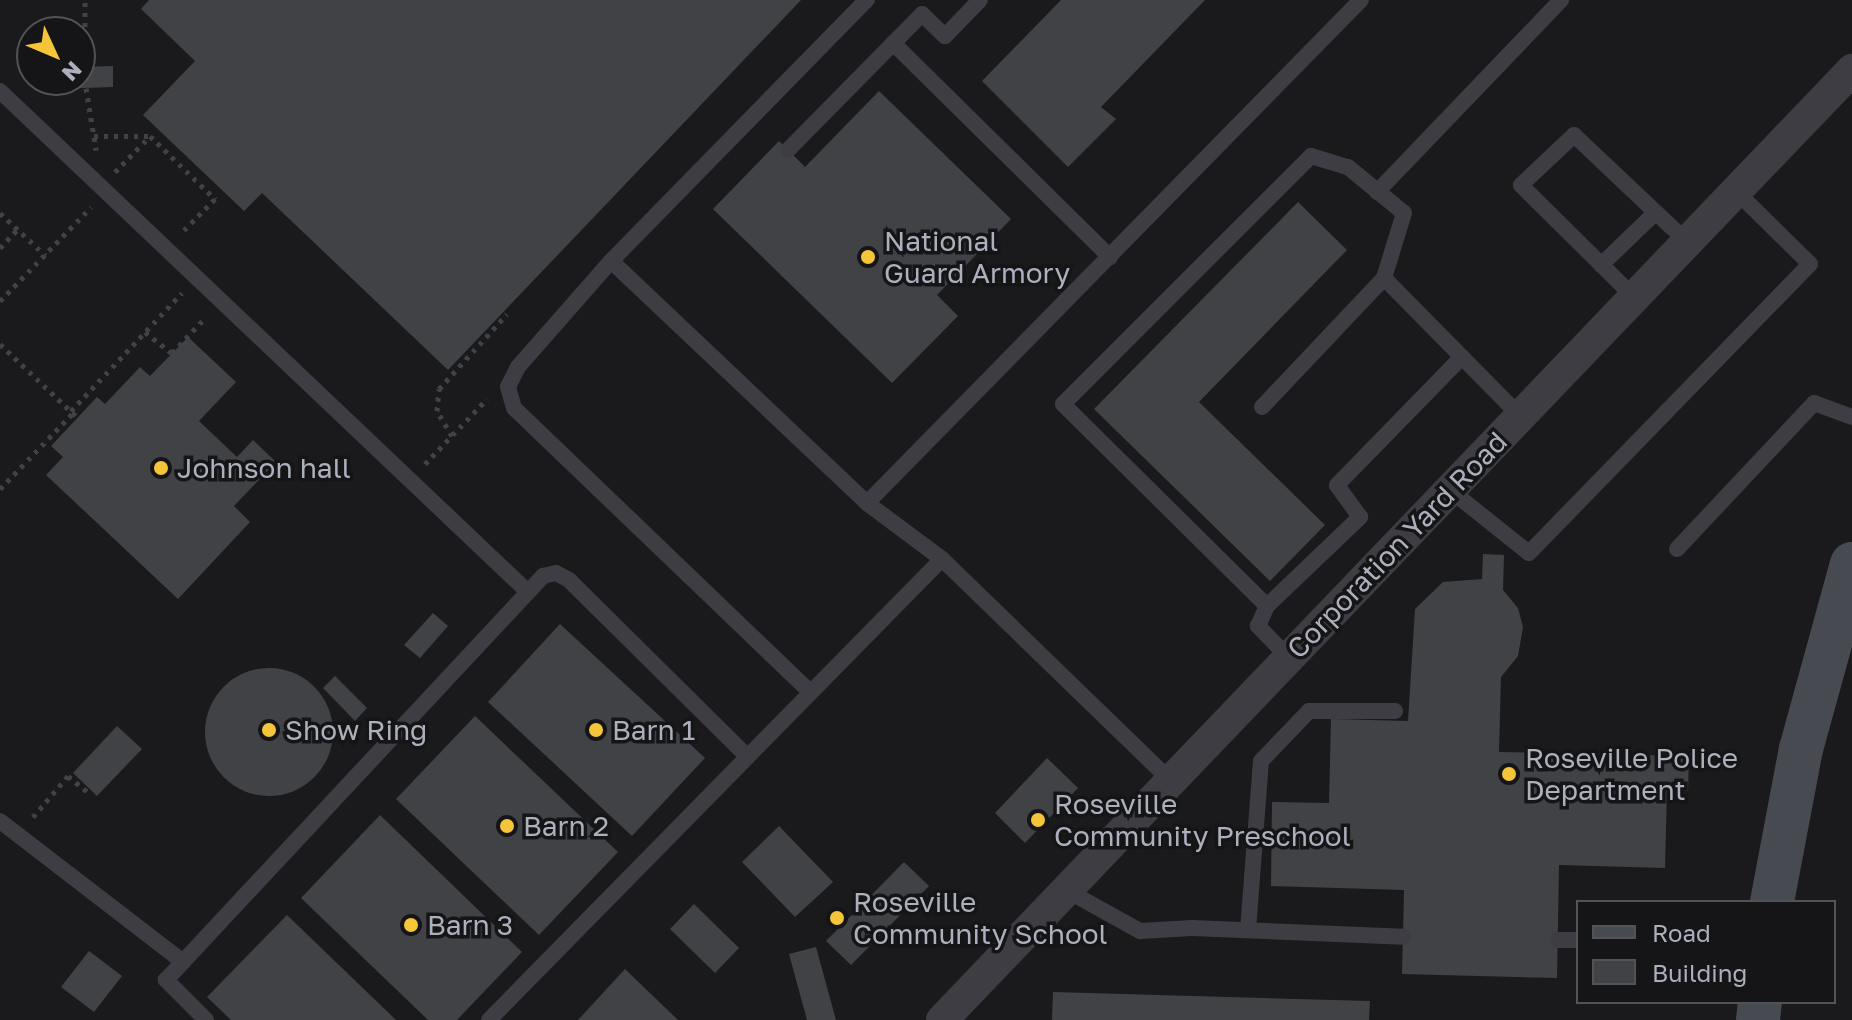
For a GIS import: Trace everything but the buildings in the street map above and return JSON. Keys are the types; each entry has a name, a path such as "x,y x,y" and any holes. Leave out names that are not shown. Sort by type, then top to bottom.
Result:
{"main road":[{"path":"1772,900 1801,749 1852,564"}],"street":[{"name":"Corporation Yard Road","path":"942,1020 1852,70"}],"lane":[{"path":"810,692 514,408 508,387 518,367 611,261 867,0"},
{"path":"788,150 922,14 945,36 980,0"},
{"path":"867,503 1361,0"},
{"path":"1377,192 1561,0"},
{"path":"893,43 1110,257"},
{"path":"0,91 528,592"},
{"path":"1634,297 1521,185 1574,135 1687,242"},
{"path":"1262,407 1384,278 1404,213 1348,167 1311,156 1063,404 1267,606"},
{"path":"1450,490 1529,553 1810,264 1736,191"},
{"path":"1601,265 1655,213"},
{"path":"611,261 867,503 942,559 1171,781"},
{"path":"1384,278 1520,416"},
{"path":"1289,658 1258,626 1267,606 1360,517 1337,485 1462,357"},
{"path":"1677,549 1814,403 1852,417"},
{"path":"489,1020 942,559"},
{"path":"206,1020 166,980 543,576 556,573 569,580 747,756"},
{"path":"1248,930 1261,761 1309,711 1395,711"},
{"path":"0,821 183,962"},
{"path":"1066,890 1140,931 1248,930 1403,937"},
{"path":"1558,940 1576,940"}],"path":[{"path":"87,96 103,189"},
{"path":"94,136 150,136 215,199 166,249"},
{"path":"0,301 150,136"},
{"path":"0,213 45,255"},
{"path":"0,248 18,229"},
{"path":"0,489 74,414 196,277"},
{"path":"145,332 172,353 222,301"},
{"path":"452,436 437,411 439,389 507,314"},
{"path":"0,344 74,414"},
{"path":"410,480 518,367"},
{"path":"18,835 68,776 90,794"}],"place":[{"name":"National Guard Armory","path":"868,257"},
{"name":"Johnson hall","path":"161,468"},
{"name":"Show Ring","path":"269,730"},
{"name":"Barn 1","path":"596,730"},
{"name":"Roseville Police Department","path":"1509,774"},
{"name":"Roseville Community Preschool","path":"1038,820"},
{"name":"Barn 2","path":"507,826"},
{"name":"Roseville Community School","path":"837,918"},
{"name":"Barn 3","path":"411,925"}]}
